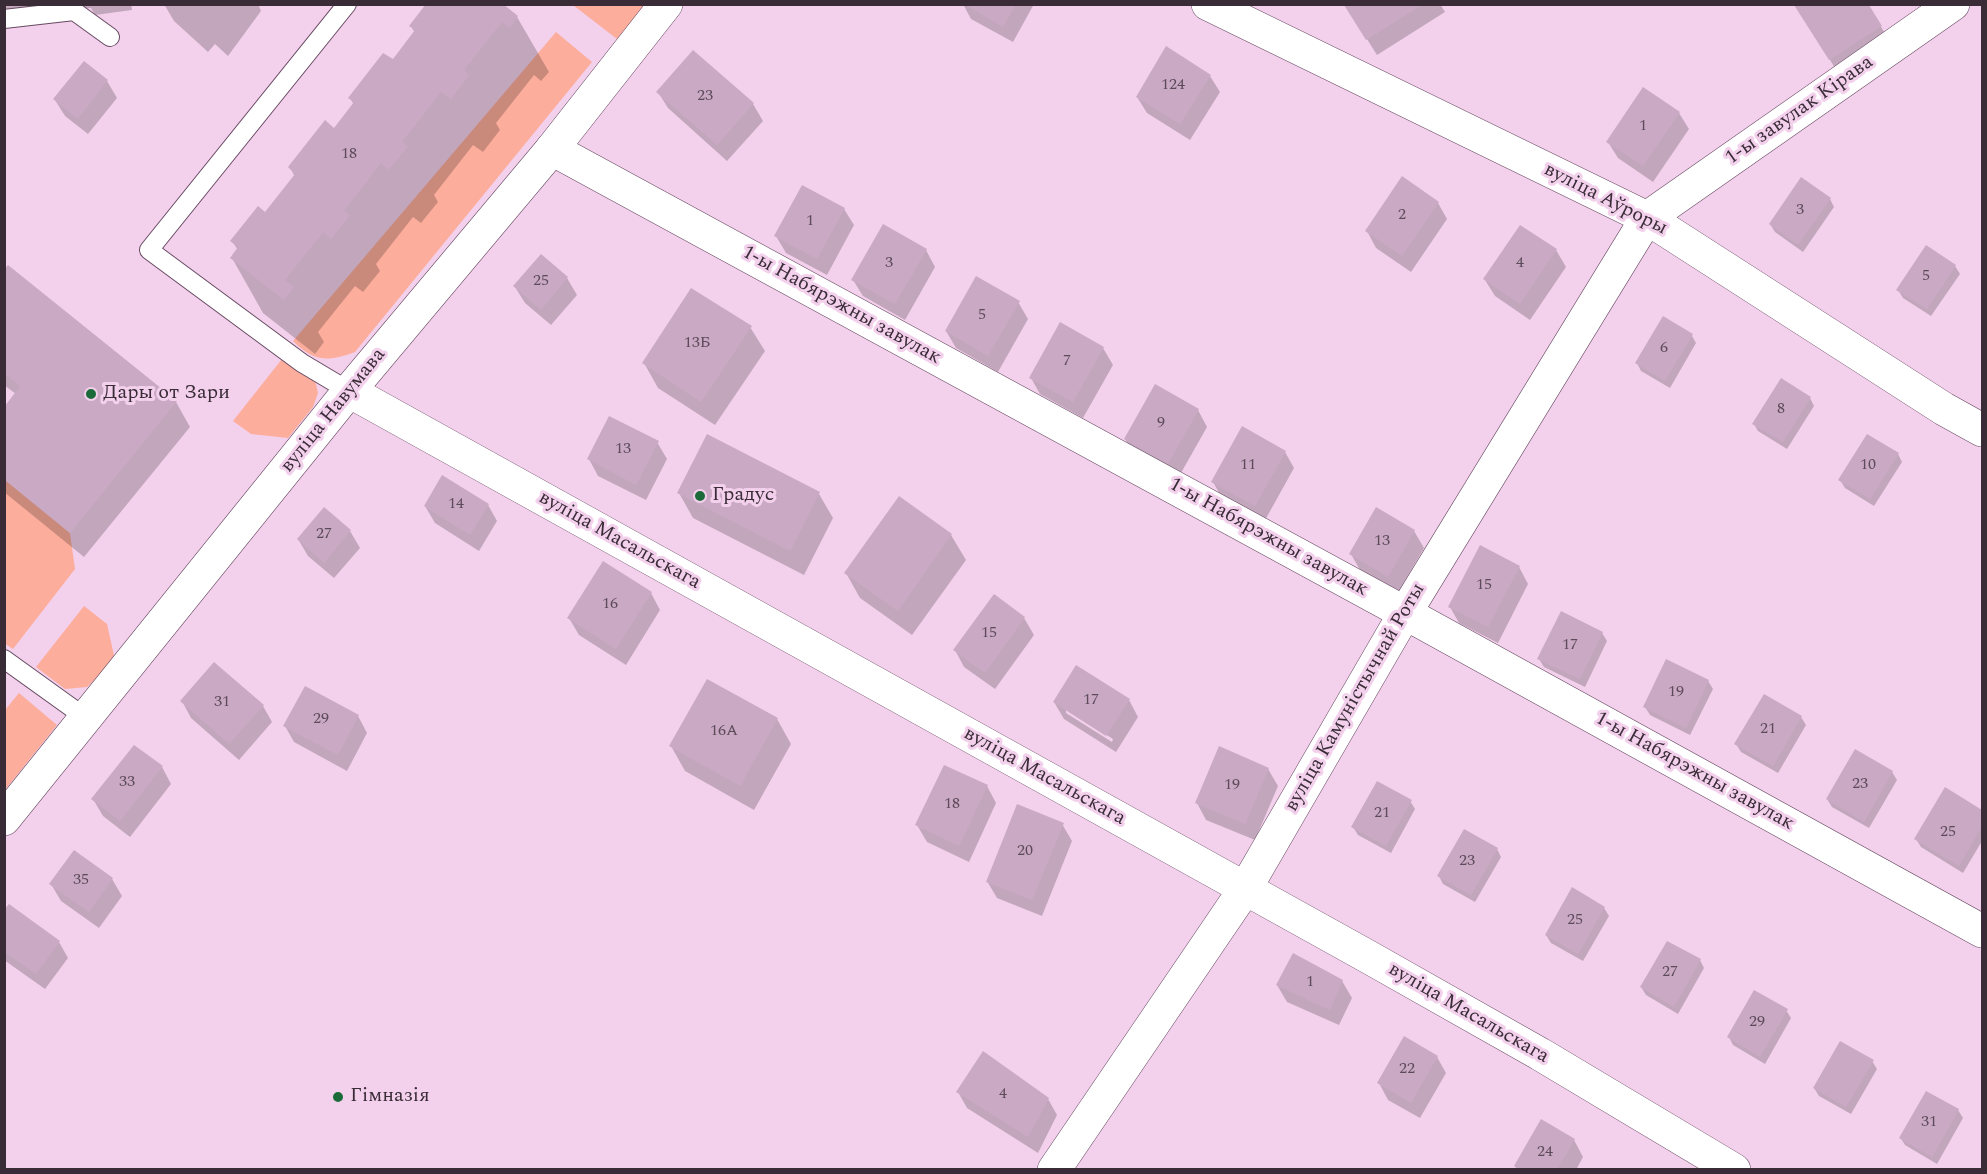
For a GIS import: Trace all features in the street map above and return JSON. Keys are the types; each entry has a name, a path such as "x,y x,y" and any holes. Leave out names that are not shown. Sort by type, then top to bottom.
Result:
{"street":[{"name":"вуліца Навумава","path":"4,819 349,391 552,149 666,4"},
{"name":"вуліца Аўроры","path":"1208,4 1647,218 1944,409 1983,430"},
{"name":"1-ы завулак Кірава","path":"1647,218 1953,4"},
{"name":"1-ы Набярэжны завулак","path":"552,149 1405,613 1983,931"},
{"name":"вуліца Камуністычнай Роты","path":"1054,1170 1245,889 1405,613 1647,218"},
{"name":"вуліца Масальскага","path":"349,391 1540,1054 1734,1170"}],"lane":[{"path":"347,4 149,250 302,363 349,391"},
{"path":"4,19 74,11 110,37"},
{"path":"4,659 86,718"}],"shaded area":[{"path":"573,5 645,5 617,39"},
{"path":"556,32 592,62 355,352 322,358 301,348 293,341"},
{"path":"282,359 315,380 318,393 313,407 288,438 251,434 233,421"},
{"path":"5,480 70,533 75,569 13,649 4,643"},
{"path":"84,606 107,624 115,660 87,687 65,689 36,667"},
{"path":"19,693 57,725 5,790 5,710"}],"building":[{"path":"426,4 503,4 518,16 510,28 502,22 464,70 469,75 451,99 441,92 402,142 408,146 389,170 381,163 344,211 350,215 331,239 323,232 285,280 294,287 284,300 230,258 238,247 230,241 258,206 265,212 295,174 288,167 325,120 334,128 354,102 348,98 383,53 393,59 415,30 409,26"},
{"path":"964,4 1016,4 1003,27"},
{"path":"1344,5 1422,5 1366,40"},
{"path":"1794,5 1869,5 1882,26 1829,60"},
{"path":"1166,46 1211,75 1180,124 1136,97"},
{"path":"693,50 754,103 717,145 656,92"},
{"path":"84,61 108,80 78,119 53,99"},
{"path":"1643,87 1680,112 1643,166 1606,142"},
{"path":"1402,176 1439,202 1402,256 1365,231"},
{"path":"1801,177 1831,198 1798,245 1769,224"},
{"path":"802,185 845,208 817,259 774,236"},
{"path":"883,224 927,249 895,304 851,280"},
{"path":"1520,225 1557,249 1520,304 1483,279"},
{"path":"1926,245 1956,265 1927,309 1896,290"},
{"path":"541,254 568,277 541,310 513,286"},
{"name":"Дары от Зари","path":"8,265 177,401 70,533 5,480 5,406 20,386 4,373 4,270"},
{"path":"976,276 1020,301 988,356 945,331"},
{"path":"691,288 752,326 701,402 642,363"},
{"path":"1663,316 1693,334 1665,381 1635,363"},
{"path":"1060,322 1104,347 1073,402 1029,378"},
{"path":"1781,378 1811,397 1783,442 1752,424"},
{"path":"1155,384 1199,409 1168,464 1124,439"},
{"path":"609,416 659,441 636,485 587,459"},
{"path":"1242,426 1286,451 1255,506 1211,482"},
{"path":"707,434 820,492 790,551 677,493"},
{"path":"1867,434 1899,453 1870,499 1838,480"},
{"path":"442,475 489,504 470,535 424,506"},
{"path":"899,496 952,534 898,611 844,573"},
{"path":"324,507 351,530 324,563 297,539"},
{"path":"1376,507 1415,530 1388,577 1349,554"},
{"path":"1480,545 1520,566 1488,627 1448,607"},
{"path":"603,561 652,592 616,649 567,618"},
{"path":"994,594 1025,617 985,673 953,650"},
{"path":"1561,611 1603,632 1580,679 1537,659"},
{"path":"1666,659 1709,680 1686,728 1643,707"},
{"path":"214,662 264,705 229,744 180,701"},
{"path":"1076,665 1130,699 1106,736 1053,702"},
{"path":"707,679 778,718 740,786 669,746"},
{"path":"305,686 359,715 338,755 283,726"},
{"path":"1764,694 1802,716 1773,766 1734,744"},
{"path":"134,745 163,766 120,821 91,799"},
{"path":"1219,746 1269,768 1245,824 1195,803"},
{"path":"1855,749 1893,771 1864,822 1826,799"},
{"path":"944,765 988,785 959,846 915,825"},
{"path":"1377,781 1412,800 1386,846 1351,827"},
{"path":"1945,787 1982,810 1982,826 1959,866 1914,839"},
{"path":"1017,804 1064,823 1032,900 986,882"},
{"path":"1464,829 1498,848 1471,895 1437,876"},
{"path":"74,850 113,878 89,912 49,884"},
{"path":"1572,887 1605,907 1578,954 1545,935"},
{"path":"9,904 60,941 36,974 4,952 4,910"},
{"path":"1667,941 1701,959 1674,1007 1640,987"},
{"path":"1293,953 1343,980 1330,1010 1276,985"},
{"path":"1754,990 1788,1009 1760,1057 1727,1037"},
{"path":"1404,1036 1438,1056 1411,1103 1377,1083"},
{"path":"1840,1041 1874,1060 1846,1107 1813,1088"},
{"path":"983,1051 1049,1098 1028,1137 956,1092"},
{"path":"1926,1091 1959,1109 1932,1157 1899,1138"},
{"path":"1541,1119 1575,1139 1557,1170 1519,1170 1514,1166"}],"place":[{"name":"Дары от Зари","path":"91,394"},
{"name":"Градус","path":"700,496"},
{"name":"Гімназія","path":"338,1097"}]}
